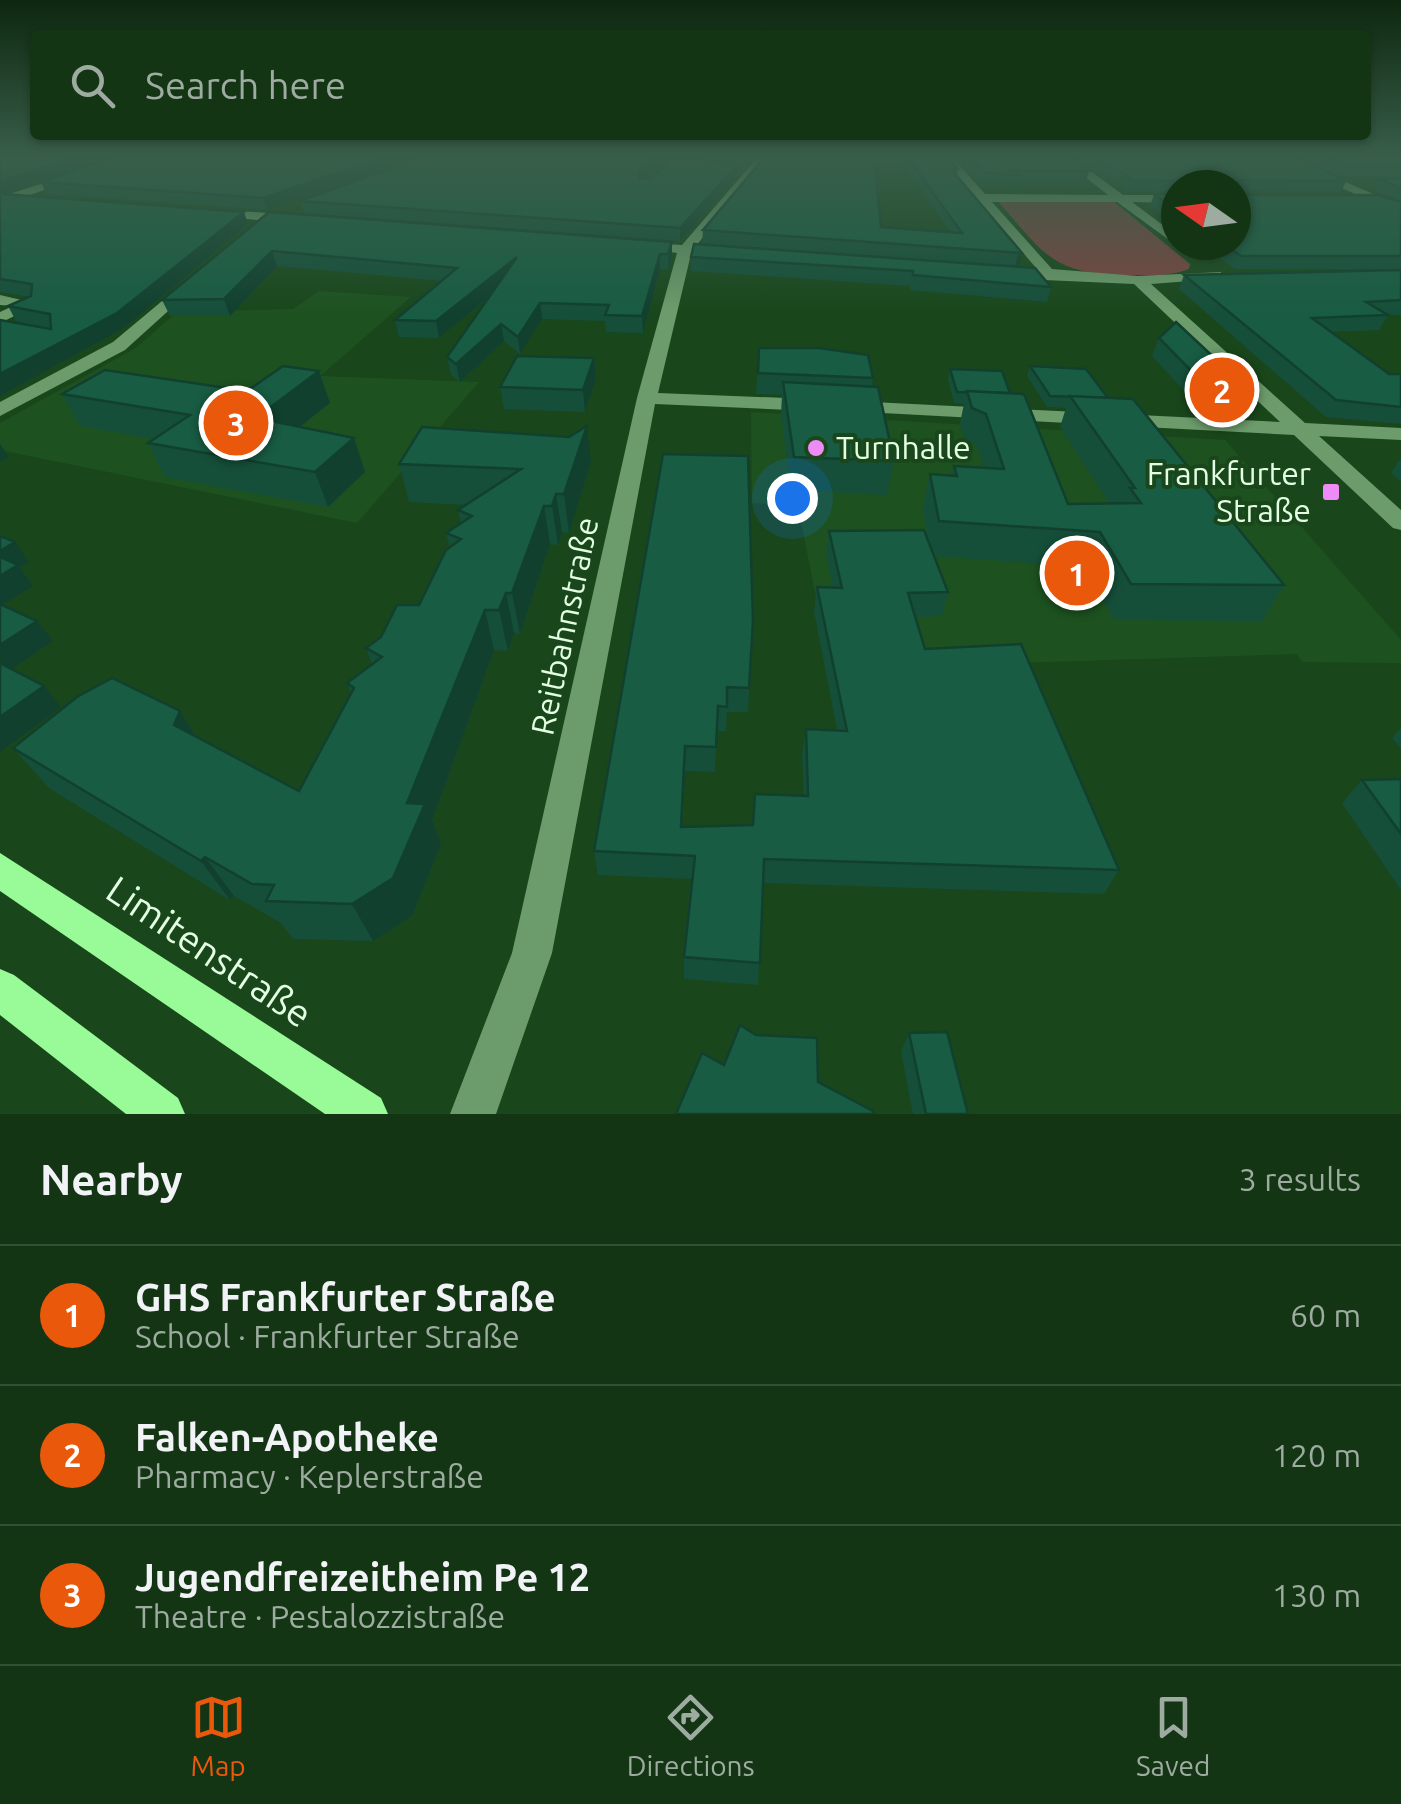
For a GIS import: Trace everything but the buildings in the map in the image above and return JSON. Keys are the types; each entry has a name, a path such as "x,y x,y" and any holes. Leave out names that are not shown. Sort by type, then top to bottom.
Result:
{"main road":[{"name":"Limitenstraße","path":"0,870 365,1114"},
{"path":"0,989 162,1114"}],"street":[{"path":"255,230 270,217 290,210"},
{"name":"Reitbahnstraße","path":"474,1114 532,953 647,398 685,250 720,210"},
{"path":"993,210 1048,273"},
{"path":"1136,210 1161,229"},
{"path":"196,211 309,220"},
{"path":"626,245 743,254"},
{"path":"996,274 1048,273 1138,280 1220,275 1201,260"},
{"path":"0,410 120,346 210,268"},
{"path":"1138,280 1401,523"},
{"path":"0,300 31,304 4,327"},
{"path":"87,342 120,346"},
{"path":"647,398 1401,434"}],"shaded area":[{"path":"1006,210 1124,210 1161,240 1161,260 1185,260 1190,264 1189,269 1166,274 1101,274 1080,270 1049,256"},
{"path":"319,291 411,297 320,376 479,382 357,523 0,450 0,423 136,348 177,312 293,309"},
{"path":"751,412 1225,440 1401,640 1401,663 1302,662 1297,654 830,669 798,506 752,503"}],"place":[{"name":"Falken-Apotheke","path":"1222,390"},
{"name":"Jugendfreizeitheim Pe 12","path":"236,423"},
{"name":"Turnhalle","path":"816,448"},
{"name":"Frankfurter Straße","path":"1331,492"},
{"name":"GHS Frankfurter Straße","path":"1077,573"}]}
